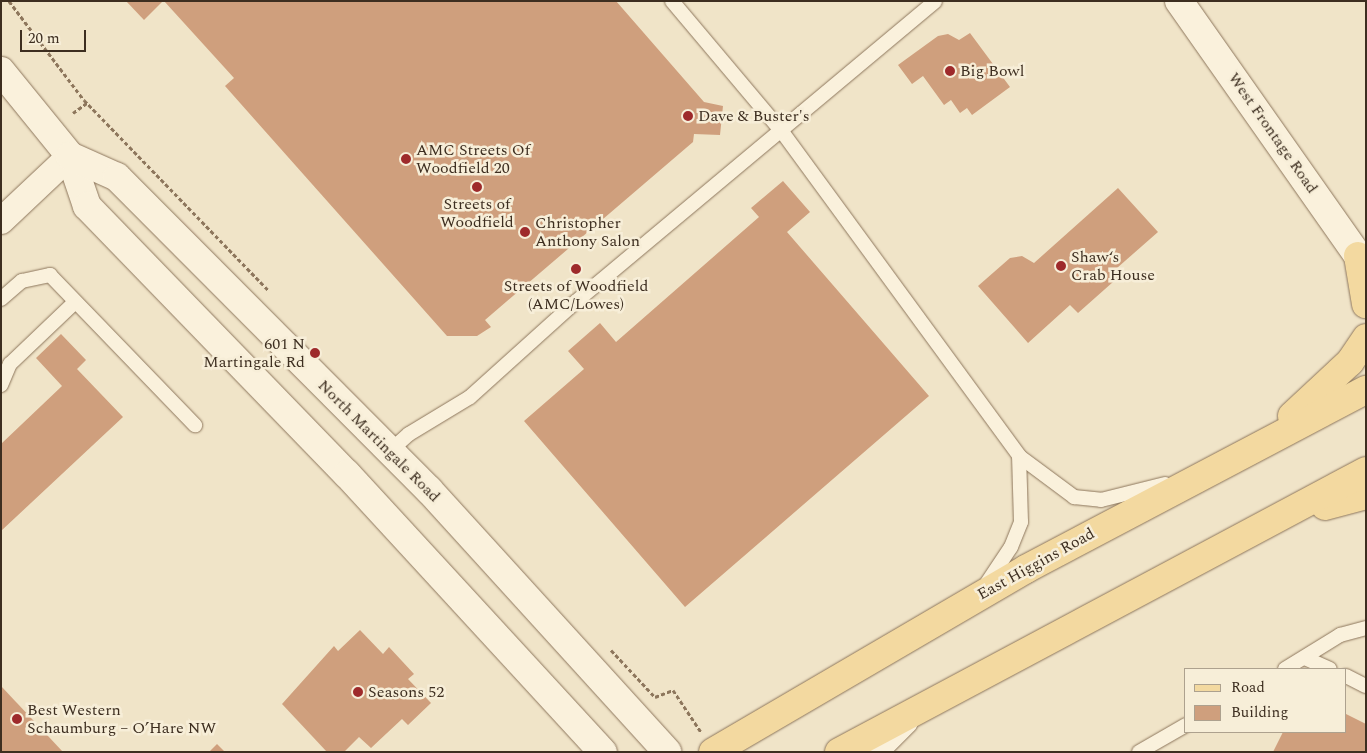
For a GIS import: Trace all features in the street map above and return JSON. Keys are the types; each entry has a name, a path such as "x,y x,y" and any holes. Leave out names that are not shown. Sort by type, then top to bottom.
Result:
{"main road":[{"path":"1362,261 1366,304"},
{"path":"1247,452 1316,397 1350,362 1366,338"},
{"name":"East Higgins Road","path":"713,752 972,600 1208,472 1366,390"},
{"path":"839,752 1366,471"},
{"path":"1276,520 1366,494"}],"street":[{"name":"West Frontage Road","path":"1180,1 1362,261"},
{"name":"North Martingale Road","path":"1,71 70,156 87,206 347,474 603,752"},
{"name":"North Martingale Road","path":"70,156 117,177 390,451 666,752"},
{"path":"1,221 70,156"},
{"path":"873,752 914,711"}],"lane":[{"path":"672,1 783,133 1019,456 1074,497 1101,500 1208,472"},
{"path":"390,451 409,434 470,397 572,305 783,133 935,1"},
{"path":"1,299 22,281 50,276 194,425"},
{"path":"1,385 10,364 75,302"},
{"path":"972,600 1000,568 1021,522 1019,456"},
{"path":"1287,668 1340,635 1366,628"},
{"path":"1305,658 1328,668"},
{"path":"1347,676 1366,686"},
{"path":"1139,752 1184,726"}],"path":[{"path":"73,113 87,103"},
{"path":"673,690 687,712"}],"building":[{"path":"126,1 163,1 144,20"},
{"name":"Streets of Woodfield","path":"164,1 616,1 704,102 723,106 720,135 694,134 693,142 485,320 491,327 477,336 447,336 225,86 234,78"},
{"name":"Big Bowl","path":"970,33 1010,87 972,115 967,108 960,113 951,100 944,105 923,76 912,84 898,65 938,36 948,34 959,40"},
{"path":"783,181 810,212 787,232 929,396 685,607 524,421 584,369 568,351 600,323 616,342 759,217 751,208"},
{"name":"Shaw‘s Crab House","path":"1118,188 1158,232 1117,268 1122,274 1078,313 1070,305 1028,343 978,286 1010,258 1022,256 1034,263"},
{"path":"61,334 86,360 77,369 123,417 1,531 1,444 62,386 36,358"},
{"name":"Seasons 52","path":"360,630 383,654 389,647 414,674 408,679 431,703 408,725 402,719 371,748 359,737 344,752 327,752 282,704 334,646 338,651"},
{"name":"Best Western Schaumburg – O’Hare NW","path":"1,686 63,752 1,752"},
{"path":"1347,714 1366,724 1366,752 1273,752 1282,733 1347,733"},
{"path":"217,744 225,752 209,752"}],"place":[{"name":"Big Bowl","path":"950,71"},
{"name":"Dave & Buster's","path":"688,116"},
{"name":"AMC Streets Of Woodfield 20","path":"406,159"},
{"name":"Streets of Woodfield","path":"477,187"},
{"name":"Christopher Anthony Salon","path":"525,232"},
{"name":"Shaw‘s Crab House","path":"1061,266"},
{"name":"Streets of Woodfield (AMC/Lowes)","path":"576,269"},
{"name":"601 N Martingale Rd","path":"315,353"},
{"name":"Seasons 52","path":"358,692"},
{"name":"Best Western Schaumburg – O’Hare NW","path":"17,719"}]}
